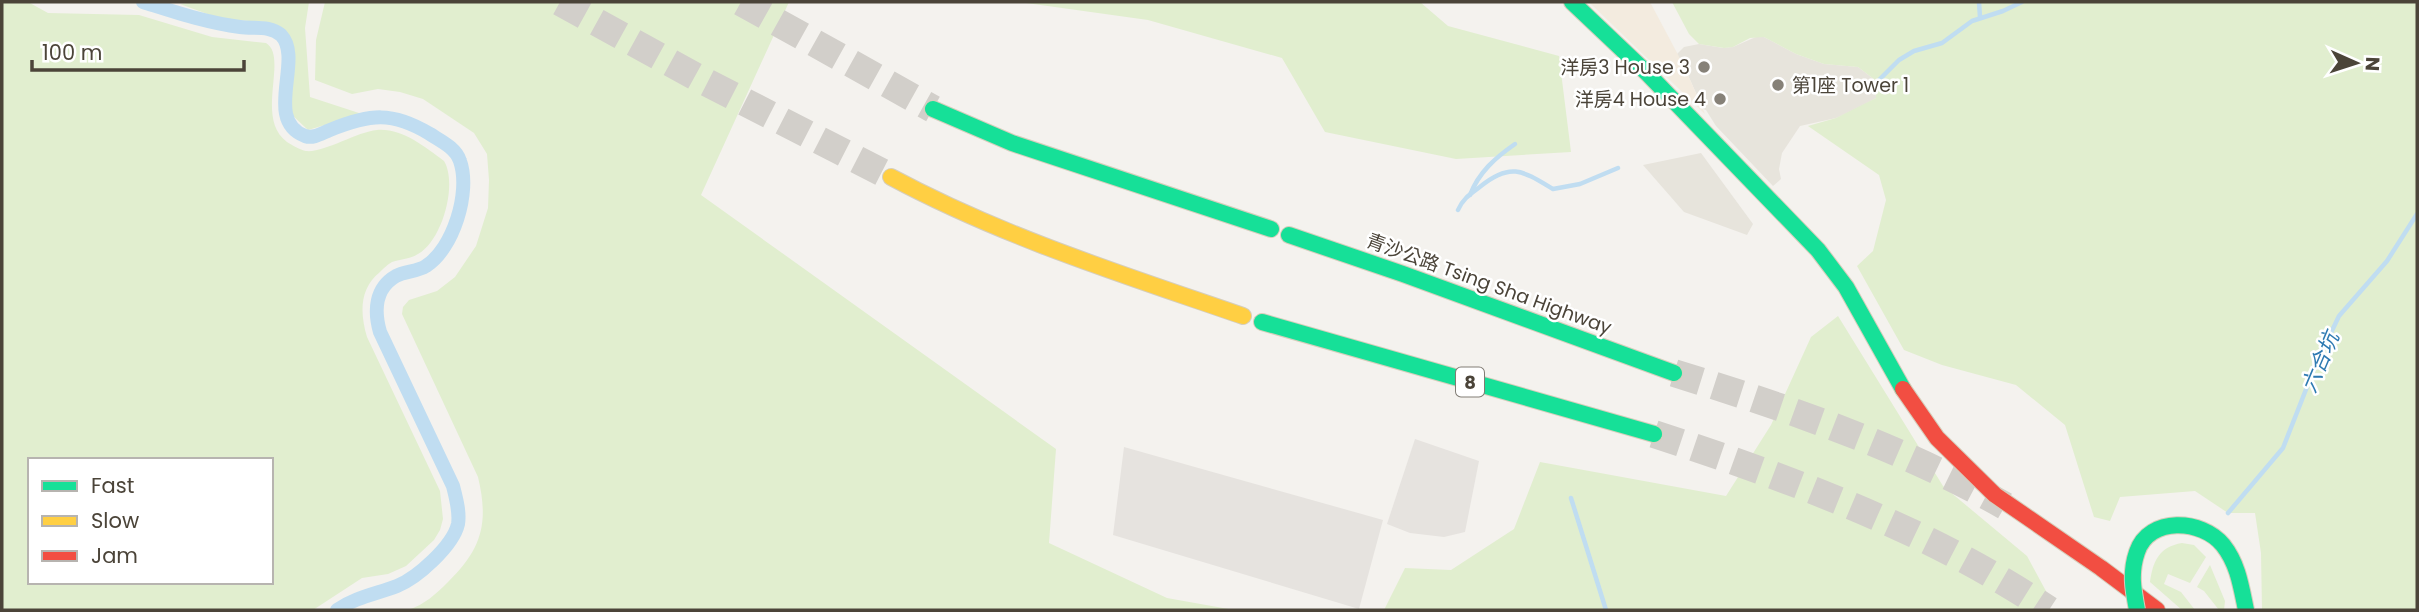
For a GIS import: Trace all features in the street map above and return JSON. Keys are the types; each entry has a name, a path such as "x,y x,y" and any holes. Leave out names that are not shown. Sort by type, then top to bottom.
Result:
{"main road":[{"path":"1572,2 1647,73 1818,250 1846,287 1902,387 1937,438 1995,495 2157,610"},
{"path":"933,109 975,130 1271,229"},
{"path":"891,177 950,208 1057,252 1243,316"},
{"name":"青沙公路 Tsing Sha Highway","path":"1289,235 1674,373"},
{"name":"8","path":"1262,323 1654,434"},
{"path":"2137,610 2129,574 2136,551 2152,533 2162,527 2185,523 2205,528 2229,550 2242,575 2246,610"}],"shaded area":[{"path":"1589,2 1650,2 1684,66 1705,114"},
{"path":"1758,36 1824,64 1858,67 1875,80 1876,98 1836,118 1800,126 1782,153 1779,169 1781,179 1773,186 1703,109 1684,66 1676,55 1684,47 1699,44 1733,47"},
{"path":"1701,153 1753,224 1747,235 1684,212 1643,165"},
{"path":"1415,439 1479,461 1465,532 1444,537 1410,533 1387,524"},
{"path":"1124,447 1383,520 1359,609 1113,535"}],"green space":[{"path":"2,2 28,2 48,13 139,15 212,37 266,43 272,50 274,61 273,118 278,131 287,142 313,151 360,134 386,130 404,135 444,161 448,171 448,197 434,237 418,254 392,262 373,279 365,294 362,310 367,337 440,491 443,519 440,530 434,540 406,566 388,574 362,578 313,610 2,610"},
{"path":"309,2 305,28 310,97 362,114 308,130 290,113 293,48 284,32 265,22 221,19 180,4"},
{"path":"325,2 789,2 701,195 1056,449 1049,543 1167,598 1234,610 408,610 430,599 460,570 480,534 483,508 478,477 402,314 403,307 409,300 437,291 455,277 476,246 488,208 487,154 474,133 423,99 378,89 352,94 315,80 316,40"},
{"path":"1019,2 1420,2 1448,26 1559,56 1571,152 1456,159 1325,132 1282,58 1148,20"},
{"path":"1672,2 2417,2 2417,610 2262,610 2261,553 2255,513 2228,513 2195,491 2120,497 2110,521 2094,517 2065,425 2016,385 1942,365 1904,350 1857,266 1873,251 1886,200 1879,175 1808,126 1836,118 1876,98 1875,80 1858,67 1824,64 1796,54 1764,37 1750,38 1733,47 1724,48 1699,44 1689,34"},
{"path":"1838,316 1943,486 2027,556 2047,593 2046,610 1384,610 1405,568 1451,570 1514,529 1540,462 1726,496 1771,425 1811,337"},
{"path":"2182,543 2194,545 2206,557 2190,583 2168,574 2164,584 2181,592 2195,610 2182,610 2150,582 2158,556 2168,548"},
{"path":"2210,565 2225,601 2224,610 2219,610 2204,591 2197,587"}],"waterway":[{"path":"143,2 203,20 267,29 281,35 287,46 289,59 285,103 287,117 293,128 305,136 315,136 369,118 392,118 404,121 439,139 452,149 460,161 463,188 452,233 436,258 426,266 399,274 389,281 380,293 377,308 380,332 453,486 458,524 442,551 414,576 397,586 337,610"},
{"path":"1979,2 1980,17"},
{"path":"1877,82 1899,60 1914,51 1942,43 1972,21 2022,2"},
{"path":"1470,195 1488,166 1515,144"},
{"path":"1458,210 1471,194 1491,178 1501,174 1525,174 1553,189 1580,184 1618,168"},
{"name":"六合坑","path":"2228,513 2283,448 2316,364 2339,316 2387,261 2417,214"},
{"path":"1571,498 1606,610"}],"tunnel":[{"path":"560,2 700,79 891,177"},
{"path":"741,2 933,109"},
{"path":"1674,373 1843,430 1925,465 2005,506"},
{"path":"1654,434 1858,508 1956,555 2049,610"}],"traffic: fast":[{"path":"1572,2 1647,73 1818,250 1846,287 1903,389"},
{"path":"933,109 1012,143 1271,229"},
{"path":"1289,235 1674,373"},
{"path":"1262,322 1654,434"},
{"path":"2137,610 2133,588 2137,552 2143,540 2153,532 2177,525 2202,530 2223,545 2236,568 2246,610"}],"traffic: slow":[{"path":"891,177 933,199 1020,237 1243,316"}],"traffic: jam":[{"path":"1903,389 1937,438 1995,495 2157,610"}],"place":[{"name":"洋房3 House 3","path":"1704,67"},
{"name":"第1座 Tower 1","path":"1778,85"},
{"name":"洋房4 House 4","path":"1720,99"}]}
